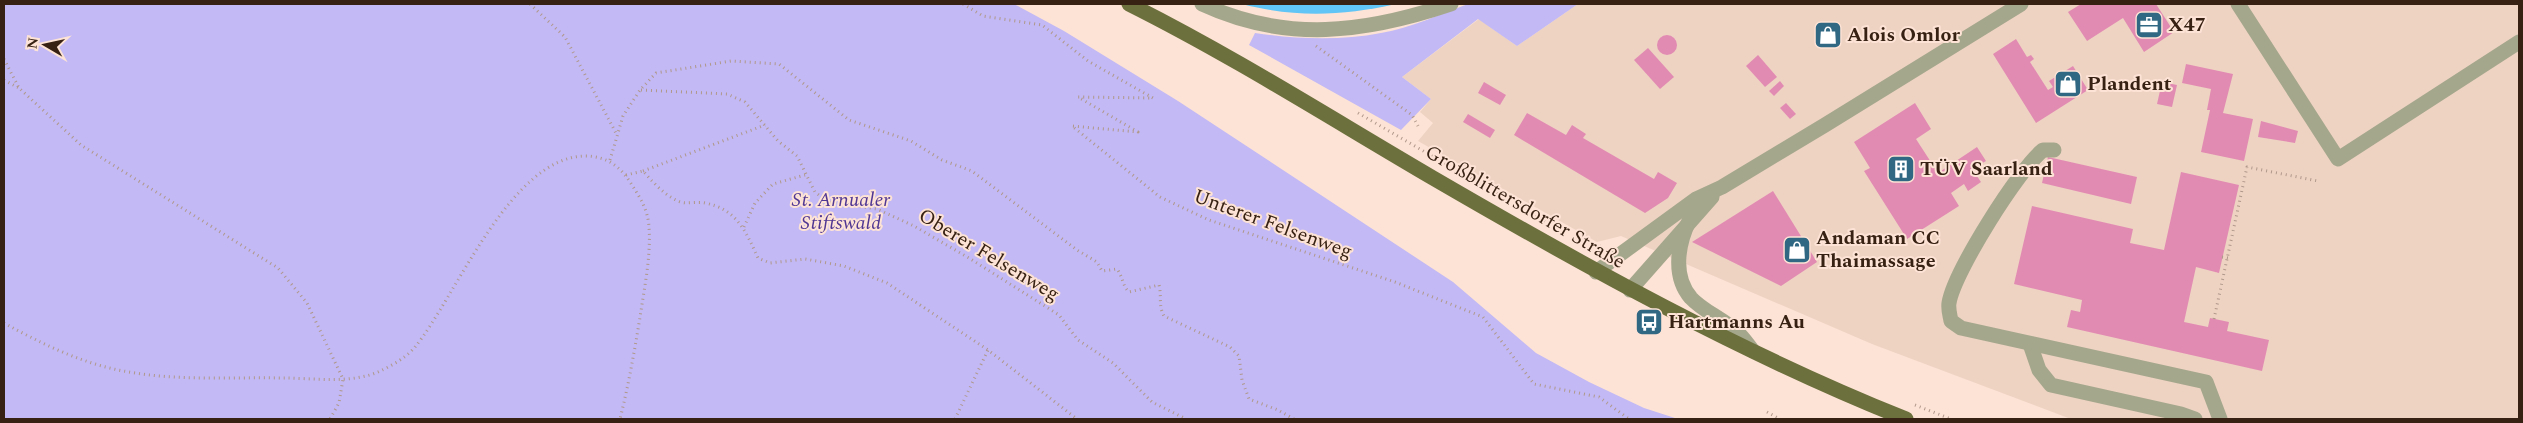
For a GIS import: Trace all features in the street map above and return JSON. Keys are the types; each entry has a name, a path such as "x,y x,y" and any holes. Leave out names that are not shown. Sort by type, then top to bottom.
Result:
{"main road":[{"name":"Großblittersdorfer Straße","path":"1132,6 1222,53 1596,272 1827,387 1906,419"}],"street":[{"path":"1202,4 1251,23 1290,29 1330,30 1365,27 1406,19 1451,4"},
{"path":"1596,272 1626,252 1671,216 1696,199 1722,187 2021,4"},
{"path":"2238,4 2338,159 2519,42"},
{"path":"2054,150 2043,150 2036,156 2012,186 1976,244 1949,301 1952,321 1961,328 2206,382 2220,419"},
{"path":"1630,290 1689,221 1722,187"},
{"path":"1689,221 1680,243 1678,268 1682,284 1691,298 1739,333 1753,351"},
{"path":"2030,344 2039,370 2051,385 2181,414 2195,419"}],"path":[{"path":"530,4 564,37 617,136"},
{"name":"Unterer Felsenweg","path":"963,4 984,16 1042,26 1088,61 1153,98 1078,97 1138,132 1072,126 1160,197 1209,220 1394,282 1483,317 1534,384 1599,397 1629,419"},
{"path":"1290,29 1412,115 1418,126"},
{"path":"4,59 19,88"},
{"path":"610,160 623,116 640,90 656,73 732,61 779,64 849,120 911,141 942,160 972,171 1077,250 1097,262 1102,270 1117,269 1123,276 1124,286 1129,292 1159,285 1162,293 1159,308 1164,316 1230,347 1239,356 1242,380 1249,398 1294,419"},
{"path":"4,80 19,88 81,145 278,268 307,303 342,379 339,403 330,419"},
{"name":"Oberer Felsenweg","path":"640,90 726,94 745,102 778,141 797,156 805,176 815,192 828,202 877,209 914,226 1059,315 1078,340 1113,363 1152,402 1186,419"},
{"path":"626,175 642,172 765,125"},
{"path":"1405,140 1552,226"},
{"path":"4,323 38,342 127,372 176,378 342,379 374,374 393,365 412,350 434,322 485,235 521,192 544,170 571,156 593,156 610,160 626,175 644,203 649,226 648,268 630,380 620,419"},
{"path":"2214,319 2247,167 2318,182"},
{"path":"642,172 661,190 679,202 705,203 728,212 744,227 758,258 770,263 784,259 804,259 844,266 887,283 988,350 1077,419"},
{"path":"744,227 754,203 773,184 805,176"},
{"path":"1578,240 1586,245 1608,246"},
{"path":"2222,257 2228,258"},
{"path":"955,419 988,350"},
{"path":"1767,412 1780,419"}],"shaded area":[{"path":"1578,4 2519,4 2519,419 2071,419 1872,344 1621,236 1597,242 1418,141 1433,123 1420,112 1431,99 1402,77 1479,19 1517,46"}],"green space":[{"name":"St. Arnualer Stiftswald","path":"4,4 1014,4 1064,31 1178,101 1453,282 1536,353 1589,382 1644,408 1678,419 4,419"},
{"path":"1468,4 1578,4 1517,46 1478,19 1402,77 1431,99 1401,130 1249,45 1255,33 1286,37 1318,38 1365,36 1392,31"}],"water":[{"path":"1242,4 1396,4 1357,11 1319,14 1281,12"}],"building":[{"name":"X47","path":"2081,4 2156,4 2174,32 2144,52 2123,18 2087,41 2068,12"},
{"path":"1667,35 1674,38 1677,45 1674,52 1667,55 1660,52 1657,45 1660,38"},
{"name":"Plandent","path":"2016,39 2027,57 2031,55 2034,59 2030,62 2048,90 2053,87 2049,81 2073,66 2088,90 2036,123 1993,54"},
{"path":"1648,48 1674,77 1660,89 1634,60"},
{"path":"1758,55 1777,77 1765,87 1746,66"},
{"path":"2186,64 2233,74 2223,113 2253,119 2244,161 2201,152 2210,110 2207,110 2211,89 2182,83"},
{"path":"1780,81 1784,86 1774,96 1769,91"},
{"path":"1484,82 1506,95 1500,105 1478,93"},
{"path":"2162,82 2177,85 2172,107 2157,104"},
{"path":"1786,103 1796,114 1790,119 1780,108"},
{"name":"TÜV Saarland","path":"1915,103 1931,129 1916,139 1938,173 1977,147 1986,161 1972,169 1981,182 1968,191 1964,184 1951,193 1959,206 1907,239 1864,171 1870,168 1854,142"},
{"path":"1527,113 1566,135 1572,125 1586,134 1583,138 1654,179 1658,172 1677,183 1668,198 1645,213 1514,135"},
{"path":"1468,114 1495,130 1490,138 1463,122"},
{"path":"2261,121 2298,131 2295,143 2258,137"},
{"path":"2048,157 2137,177 2131,204 2042,183"},
{"path":"2181,172 2239,185 2219,273 2196,267 2184,322 2208,327 2210,318 2229,322 2227,331 2269,340 2262,371 2067,327 2071,310 2080,312 2082,300 2014,284 2032,206 2133,229 2130,243 2164,250"},
{"path":"1773,191 1817,262 1781,286 1692,242"}],"place":[{"name":"X47","path":"2149,25"},
{"name":"Alois Omlor","path":"1828,35"},
{"name":"Plandent","path":"2068,84"},
{"name":"TÜV Saarland","path":"1901,169"},
{"name":"Andaman CC Thaimassage","path":"1797,250"},
{"name":"Hartmanns Au","path":"1649,322"}]}
